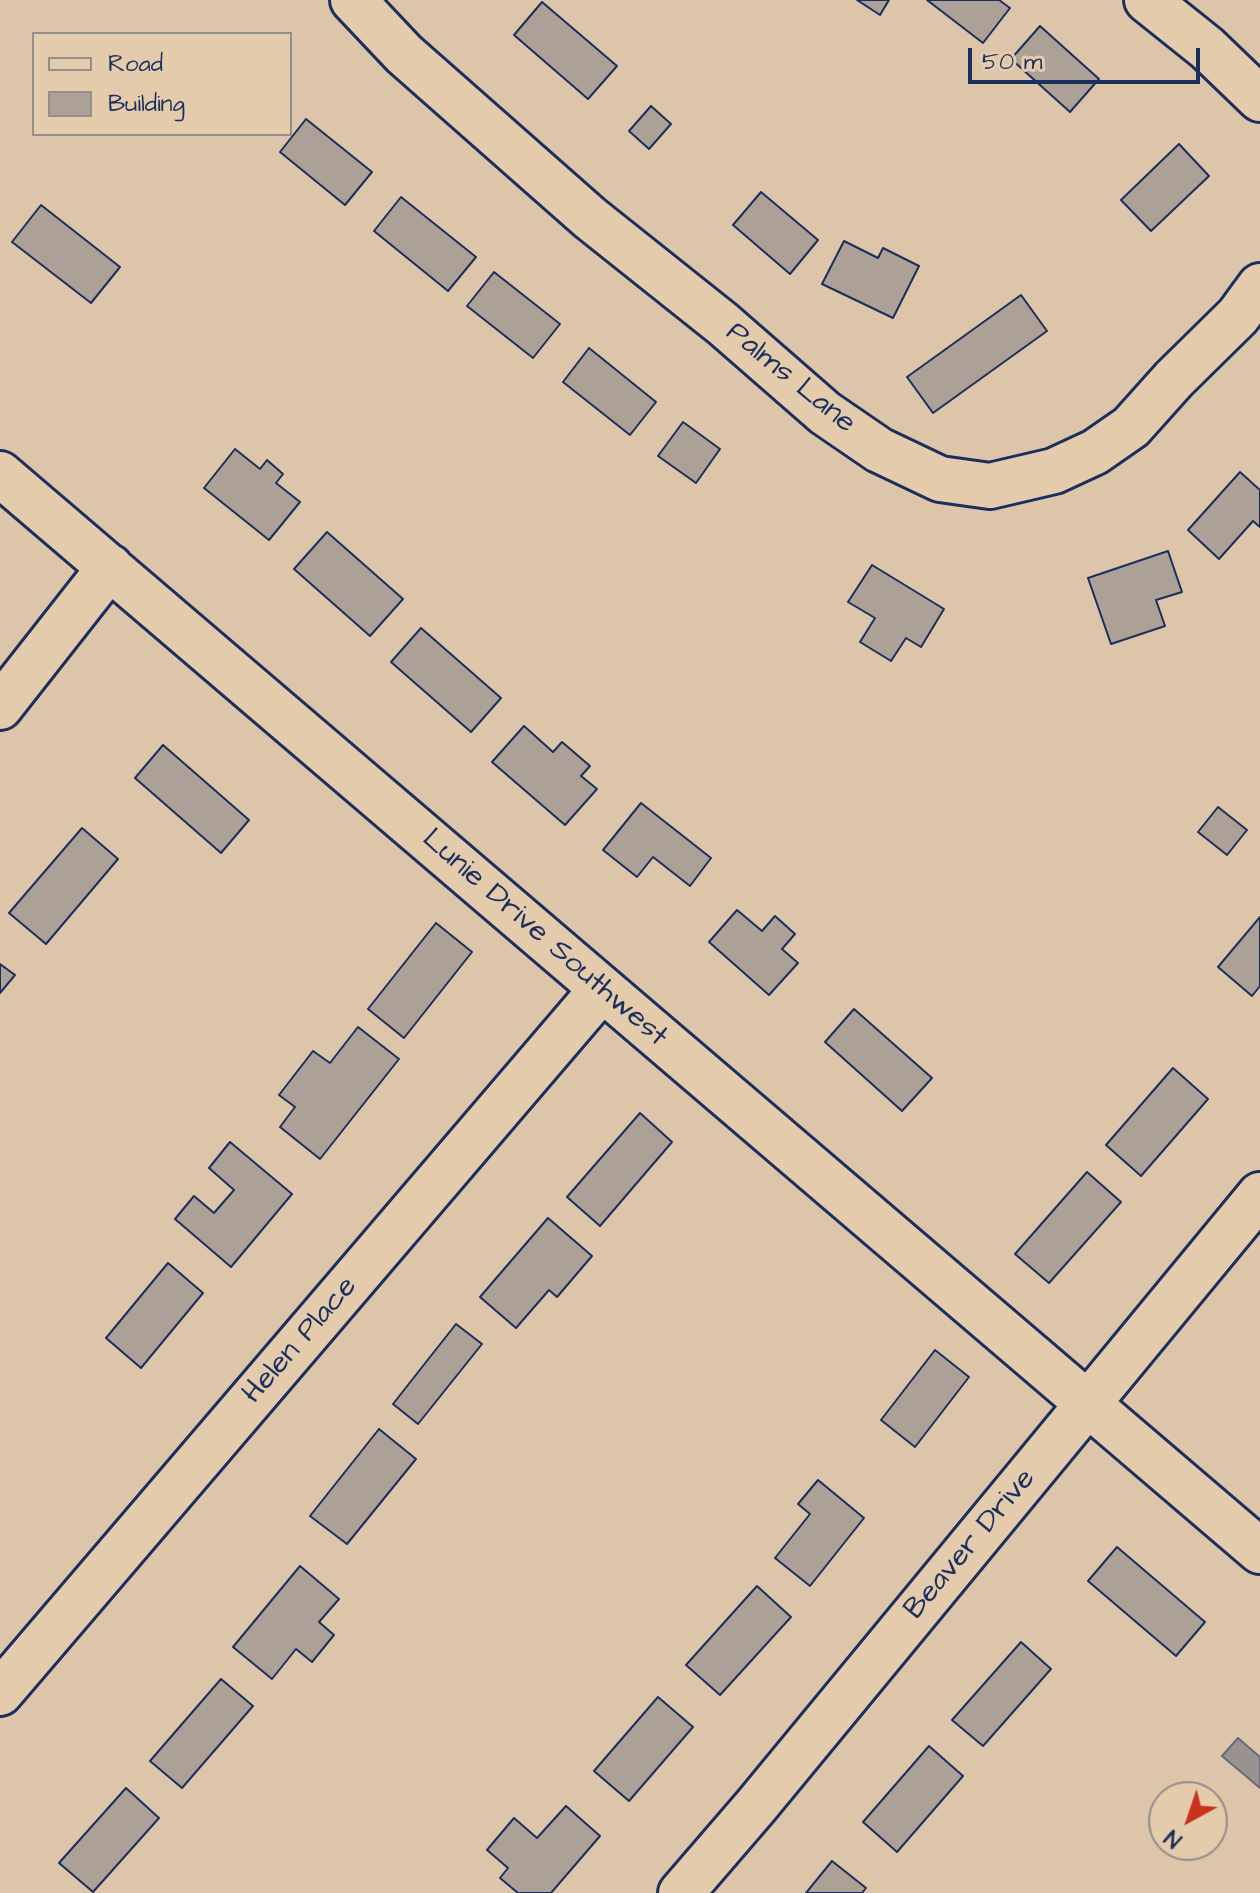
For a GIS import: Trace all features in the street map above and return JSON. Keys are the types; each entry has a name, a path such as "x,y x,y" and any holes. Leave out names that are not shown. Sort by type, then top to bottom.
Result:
{"street":[{"name":"Palms Lane","path":"353,0 404,54 590,218 723,324 825,413 879,450 940,479 990,486 1054,471 1095,452 1131,427 1238,316 1260,286"},
{"path":"1147,0 1207,48 1260,99"},
{"name":"Lunie Drive Southwest","path":"0,474 1260,1551"},
{"path":"0,707 110,567"},
{"name":"Helen Place","path":"0,1693 602,989"},
{"name":"Beaver Drive","path":"681,1893 1260,1195"}],"shaded area":[{"path":"1238,1738 1260,1757 1260,1788 1222,1756"}],"building":[{"path":"857,0 889,0 880,15"},
{"path":"927,0 999,0 1010,8 983,43"},
{"path":"542,2 617,66 588,99 514,35"},
{"path":"1040,26 1099,79 1070,112 1011,59"},
{"path":"651,106 671,124 649,149 629,131"},
{"path":"306,119 372,172 345,205 280,152"},
{"path":"1179,144 1209,176 1151,231 1121,200"},
{"path":"761,192 818,240 790,274 733,225"},
{"path":"401,197 476,257 448,291 374,231"},
{"path":"41,205 120,267 91,303 12,242"},
{"path":"844,241 878,258 883,248 919,266 893,318 822,284"},
{"path":"494,272 560,324 533,358 467,306"},
{"path":"1021,295 1047,331 933,413 907,377"},
{"path":"589,348 656,402 630,435 563,382"},
{"path":"683,422 720,449 696,483 658,456"},
{"path":"235,449 260,469 267,460 283,474 276,483 300,502 269,540 204,488"},
{"path":"1240,472 1260,490 1260,527 1253,521 1219,559 1188,530"},
{"path":"327,532 403,599 370,636 294,569"},
{"path":"1168,551 1182,592 1156,600 1165,626 1111,644 1088,578"},
{"path":"872,565 944,609 921,647 906,638 891,661 860,642 875,618 848,602"},
{"path":"421,628 501,698 471,732 391,662"},
{"path":"524,726 553,752 562,742 590,766 581,776 597,789 565,825 492,762"},
{"path":"163,745 249,820 221,853 135,778"},
{"path":"641,803 711,858 690,886 653,857 637,877 603,850"},
{"path":"1218,807 1247,830 1227,855 1198,832"},
{"path":"82,828 118,859 46,944 9,913"},
{"path":"737,910 762,931 775,916 795,934 782,949 798,963 769,995 709,942"},
{"path":"1260,917 1260,986 1252,996 1218,967"},
{"path":"436,923 472,952 404,1038 368,1009"},
{"path":"0,964 15,975 0,993"},
{"path":"854,1009 932,1078 902,1111 825,1042"},
{"path":"358,1027 399,1059 320,1159 280,1127 295,1107 279,1095 313,1051 330,1063"},
{"path":"1173,1068 1208,1099 1141,1176 1106,1145"},
{"path":"640,1113 672,1142 600,1226 567,1197"},
{"path":"230,1142 292,1194 231,1267 175,1219 194,1196 214,1213 234,1190 209,1168"},
{"path":"1087,1172 1121,1202 1049,1283 1015,1254"},
{"path":"548,1218 592,1256 557,1297 549,1290 516,1328 480,1297"},
{"path":"168,1263 203,1293 141,1368 106,1338"},
{"path":"456,1324 482,1344 418,1424 393,1404"},
{"path":"935,1350 969,1377 915,1447 881,1420"},
{"path":"379,1429 416,1459 347,1544 310,1516"},
{"path":"818,1480 864,1518 810,1586 775,1558 810,1514 798,1504"},
{"path":"1117,1547 1205,1622 1176,1656 1088,1581"},
{"path":"300,1566 339,1599 319,1622 334,1635 312,1662 296,1649 272,1679 233,1647"},
{"path":"757,1586 791,1617 720,1695 686,1665"},
{"path":"1021,1642 1051,1669 983,1746 952,1720"},
{"path":"221,1679 253,1706 182,1788 150,1761"},
{"path":"658,1697 693,1727 629,1801 594,1771"},
{"path":"929,1746 963,1776 897,1852 863,1822"},
{"path":"126,1788 159,1818 93,1892 59,1863"},
{"path":"566,1806 600,1836 551,1893 518,1893 500,1878 508,1868 487,1850 514,1818 537,1838"},
{"path":"832,1861 866,1888 862,1893 806,1893"}]}
